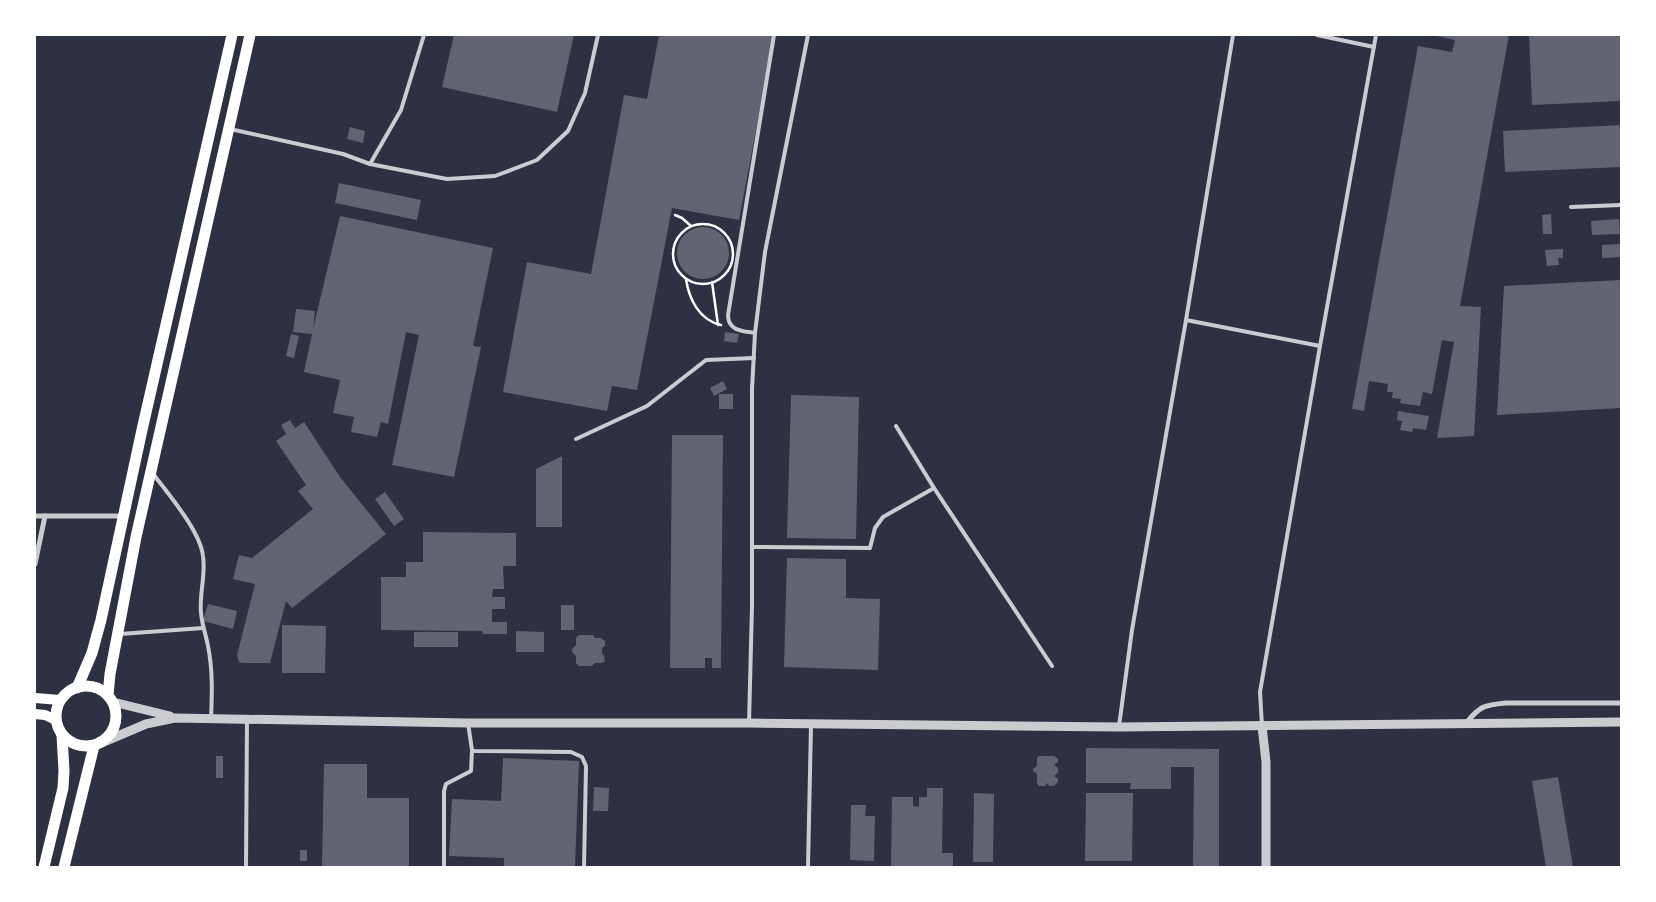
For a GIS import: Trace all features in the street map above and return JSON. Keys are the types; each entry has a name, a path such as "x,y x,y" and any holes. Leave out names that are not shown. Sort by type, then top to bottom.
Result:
{"main road":[{"path":"77,688 92,653 101,620 232,35"},
{"path":"110,698 110,674 136,537 250,35"},
{"path":"44,867 63,788 62,735 56,720 56,710 60,700 67,692 77,688 88,686 99,688 110,698 116,711 117,721 114,730 108,738 97,745 77,745 68,741 62,735"},
{"path":"35,698 60,700"},
{"path":"35,714 46,715 56,720"},
{"path":"64,867 97,745"}],"street":[{"path":"35,516 124,516"},
{"path":"35,564 45,516"},
{"path":"110,698 175,718"},
{"path":"1466,724 1477,710 1489,705 1621,702"},
{"path":"97,745 146,724 175,718 468,723 750,723 1119,727 1621,722"},
{"path":"1262,726 1266,762 1266,867"}],"lane":[{"path":"370,164 401,110 424,35"},
{"path":"228,129 343,154 370,164 447,179 495,176 537,160 568,131 585,93 598,35"},
{"path":"755,333 736,330 728,320 728,315 774,35"},
{"path":"750,723 755,333 764,252 808,35"},
{"path":"1119,727 1132,630 1233,35"},
{"path":"1317,35 1374,47"},
{"path":"1262,726 1260,692 1376,35"},
{"path":"1571,207 1621,205"},
{"path":"1186,320 1320,346"},
{"path":"576,439 647,406 706,360 754,358"},
{"path":"896,426 934,488 1052,666"},
{"path":"151,472 179,508 195,534 203,554 204,576 200,611 208,645 212,676 211,719"},
{"path":"752,547 870,548 875,528 883,517 934,488"},
{"path":"118,635 203,628"},
{"path":"246,867 248,719"},
{"path":"444,867 444,791 446,784 471,771 472,750 468,723"},
{"path":"808,867 810,725"},
{"path":"472,750 571,752 582,757 586,766 584,867"}],"path":[{"path":"675,215 691,226"},
{"path":"708,224 717,227 730,239 733,248 733,256 727,272 712,282 694,282 686,278 679,271 674,261 676,241 682,232 691,226 708,224"},
{"path":"686,278 692,302 702,315 718,325 732,327"},
{"path":"712,282 718,325"}],"building":[{"path":"454,35 574,35 557,112 442,87"},
{"path":"659,35 774,35 739,220 672,208 637,390 612,386 607,411 503,392 527,262 591,274 624,95 647,99"},
{"path":"1433,35 1509,35 1460,306 1481,307 1474,436 1437,438 1454,342 1442,340 1432,394 1423,392 1420,406 1400,403 1401,399 1392,398 1393,392 1387,392 1388,384 1369,381 1364,411 1352,409 1418,46 1452,52 1455,40"},
{"path":"1529,35 1621,35 1621,101 1532,105"},
{"path":"1621,125 1621,167 1505,172 1503,131"},
{"path":"350,127 365,131 363,143 347,139"},
{"path":"339,183 421,200 417,220 335,203"},
{"path":"1551,214 1552,234 1543,234 1542,215"},
{"path":"340,216 493,248 473,346 481,347 454,477 392,465 419,335 406,332 388,424 381,422 377,437 351,432 354,417 333,413 340,380 304,372 312,334 293,332 296,309 315,311 313,329"},
{"path":"1619,219 1620,234 1592,235 1591,221"},
{"path":"698,227 708,227 717,231 725,239 729,253 725,267 717,275 708,279 698,279 689,275 681,267 677,258 677,248 681,239 689,231"},
{"path":"1621,244 1621,257 1602,258 1602,245"},
{"path":"1563,249 1563,258 1558,258 1559,265 1547,266 1545,250"},
{"path":"1621,280 1621,408 1497,415 1504,286"},
{"path":"725,332 739,334 737,343 724,341"},
{"path":"291,334 299,336 294,358 286,356"},
{"path":"723,381 727,389 714,396 710,388"},
{"path":"719,394 733,394 733,409 719,409"},
{"path":"791,395 859,397 856,539 787,538"},
{"path":"1398,411 1429,416 1426,430 1413,428 1412,432 1400,430 1402,421 1397,420"},
{"path":"290,420 295,428 304,422 340,477 386,534 292,608 286,601 270,663 242,663 239,662 237,655 255,584 233,579 239,555 252,558 313,509 298,491 306,485 276,441 286,434 281,425"},
{"path":"672,435 723,435 721,668 712,668 712,658 705,658 705,668 670,668"},
{"path":"562,456 562,527 536,527 536,469"},
{"path":"385,492 404,519 394,526 375,499"},
{"path":"423,532 516,533 516,566 503,566 504,589 493,589 492,597 505,597 505,609 492,609 492,622 507,622 507,634 483,634 482,631 381,630 381,577 406,577 406,562 423,562"},
{"path":"787,558 846,559 846,598 880,599 878,670 784,667"},
{"path":"208,604 237,611 233,629 203,621"},
{"path":"561,605 574,605 574,630 561,630"},
{"path":"282,625 326,626 325,673 282,673"},
{"path":"516,631 544,632 544,652 516,652"},
{"path":"414,632 458,632 458,647 414,647"},
{"path":"579,635 593,635 595,638 601,638 605,641 602,653 605,661 595,663 592,666 579,666 576,663 576,656 572,649 576,645 576,638"},
{"path":"1086,748 1219,749 1219,867 1193,867 1194,767 1171,767 1171,789 1130,789 1131,783 1086,783"},
{"path":"216,756 223,756 223,778 216,778"},
{"path":"1039,756 1054,756 1058,759 1058,762 1054,765 1058,768 1058,773 1054,776 1058,779 1058,782 1054,786 1049,786 1047,783 1045,786 1039,786 1037,783 1037,774 1033,769 1037,766 1037,758"},
{"path":"503,758 579,761 575,867 504,867 504,858 449,856 452,799 501,801"},
{"path":"324,764 367,764 367,798 409,798 409,867 322,867"},
{"path":"1558,777 1573,867 1546,867 1532,781"},
{"path":"594,787 609,788 608,811 593,811"},
{"path":"927,788 943,788 942,853 953,853 953,867 891,866 892,797 913,797 913,806 919,807 919,797 927,797"},
{"path":"974,793 994,794 993,862 973,862"},
{"path":"1086,793 1133,793 1132,861 1085,861"},
{"path":"851,805 866,805 865,816 875,816 874,861 850,860"},
{"path":"300,850 307,850 307,861 300,861"}]}
